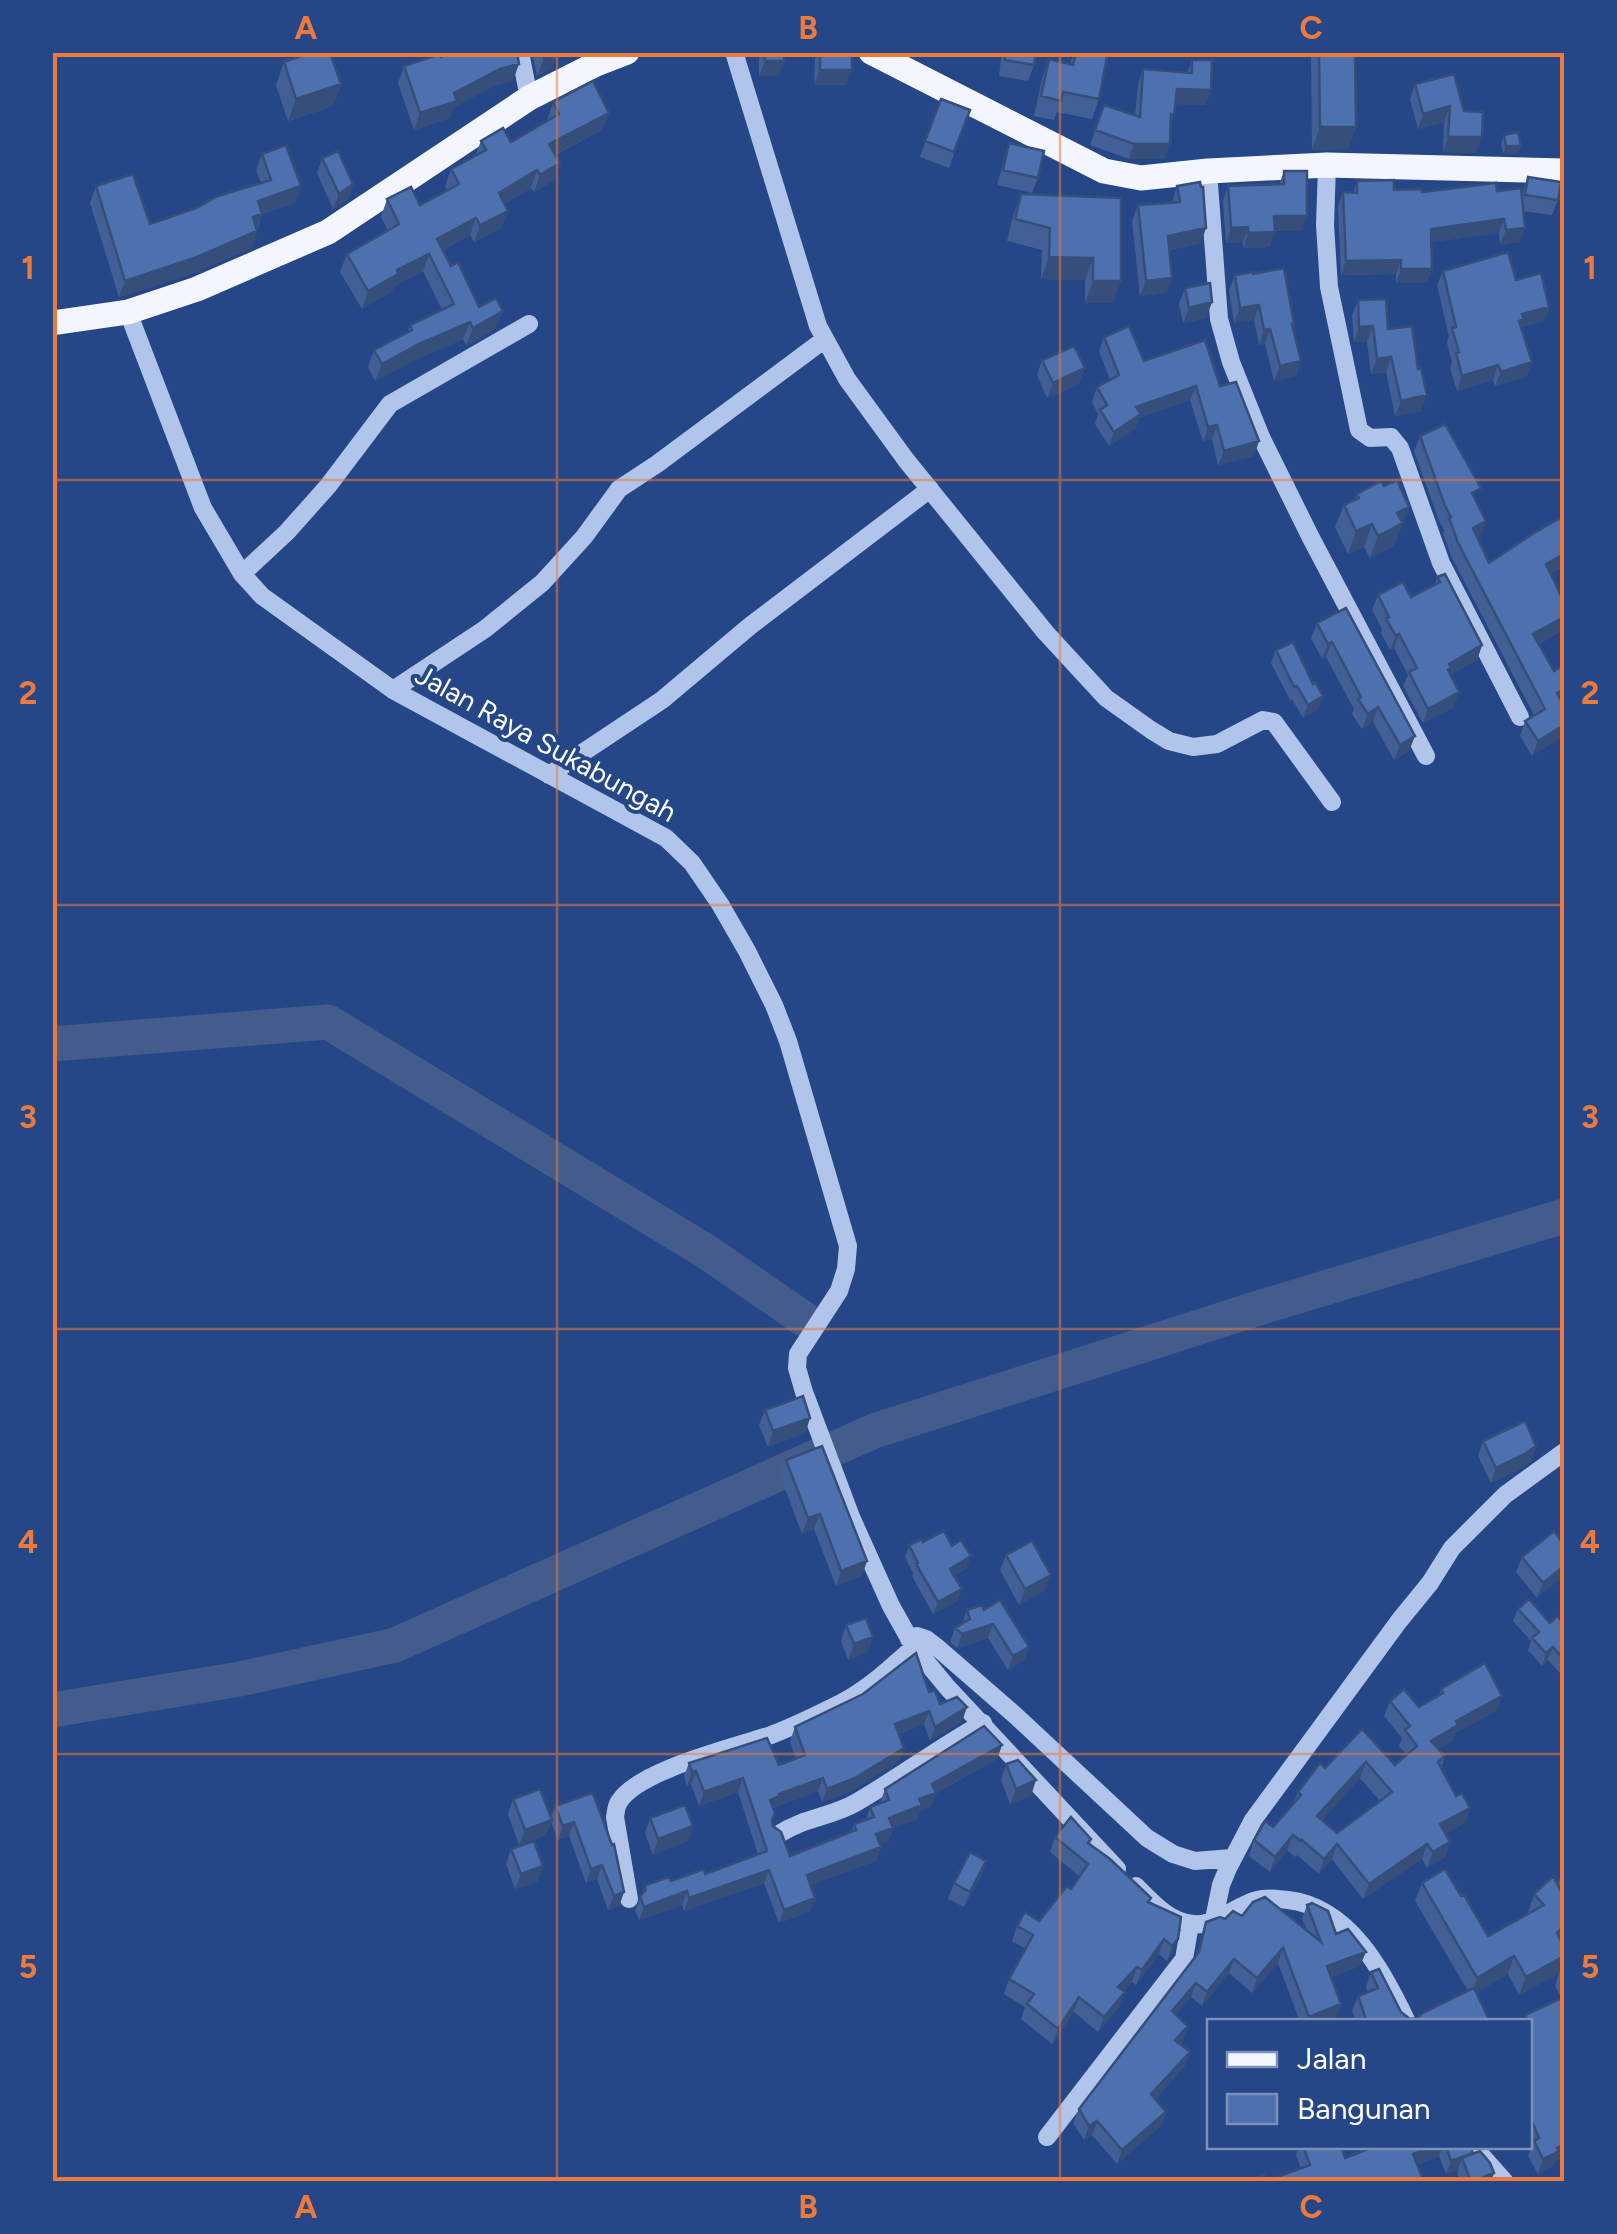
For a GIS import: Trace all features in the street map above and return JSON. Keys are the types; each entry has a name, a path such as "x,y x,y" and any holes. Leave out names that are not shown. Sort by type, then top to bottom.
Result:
{"main road":[{"path":"52,323 128,312 198,289 328,232 529,98 627,52"},
{"path":"871,52 1104,171 1141,178 1327,165 1564,172"}],"street":[{"path":"520,52 529,98"},
{"path":"734,52 818,326 847,379 930,489 1046,633 1106,698 1168,740 1193,747 1216,744 1262,720 1274,722 1332,802"},
{"path":"1327,165 1329,286 1359,430 1370,438 1392,437 1400,448 1441,563 1520,716"},
{"path":"1208,171 1219,319 1231,362 1261,437 1302,521 1426,756"},
{"name":"Jalan Raya Sukabungah","path":"128,312 204,508 242,574 262,596 393,690 666,838 679,848 720,904 748,951 788,1041 848,1246 839,1291 798,1354 797,1368 851,1517 890,1606 911,1643 947,1688 1116,1868 1158,1908 1190,1924"},
{"path":"242,574 328,486 390,404 529,324"},
{"path":"393,690 485,629 542,583 584,537 619,489 826,339"},
{"path":"549,775 662,700 750,626 930,489"},
{"path":"1214,1919 1221,1885 1253,1820 1430,1584 1452,1548 1505,1495 1564,1452"},
{"path":"629,1899 615,1817 617,1804 628,1792 650,1778 774,1734 846,1701 888,1670 918,1636 1016,1716 1147,1838 1195,1861 1232,1858"},
{"path":"779,1834 808,1818 833,1814 858,1802 983,1723"},
{"path":"1047,2137 1184,1960 1190,1924 1214,1919 1252,1900 1268,1897 1302,1902 1333,1917 1359,1942 1389,1985 1406,2019"},
{"path":"1476,2149 1504,2182"}],"building":[{"path":"312,52 330,52 341,84 296,99 284,62"},
{"path":"450,52 517,52 519,64 500,69 454,93 457,101 420,113 404,66"},
{"path":"765,52 784,52 784,61 765,61"},
{"path":"820,52 852,52 852,70 820,70"},
{"path":"1006,52 1036,52 1034,65 1005,60"},
{"path":"1076,52 1108,52 1099,99 1063,92 1061,101 1041,96 1049,59 1073,65"},
{"path":"1319,52 1355,52 1356,127 1320,127"},
{"path":"1192,60 1212,60 1211,90 1177,89 1170,144 1134,144 1095,130 1104,105 1140,117 1143,69 1192,73"},
{"path":"1454,74 1464,111 1483,112 1482,137 1448,137 1450,106 1423,114 1415,84"},
{"path":"593,81 609,113 549,144 560,163 540,175 537,170 499,193 508,211 480,225 476,218 437,239 451,266 458,262 479,307 496,298 503,311 473,328 470,322 382,364 374,350 412,330 410,325 454,304 429,254 368,291 347,254 399,224 387,199 411,187 420,205 459,184 451,169 486,150 481,141 503,128 511,142 559,114 553,102"},
{"path":"941,99 970,110 954,152 925,141"},
{"path":"1518,132 1521,146 1506,146 1504,135"},
{"path":"1009,143 1044,151 1038,178 1003,170"},
{"path":"286,145 301,186 258,201 262,214 253,217 257,231 197,257 125,281 96,186 133,174 150,224 218,196 271,180 262,154"},
{"path":"338,151 353,184 339,194 322,158"},
{"path":"1284,171 1307,171 1307,216 1274,216 1275,232 1248,233 1248,227 1231,228 1228,186 1284,184"},
{"path":"1528,177 1561,182 1558,200 1525,195"},
{"path":"1394,180 1394,190 1422,192 1496,183 1497,191 1521,188 1525,228 1506,230 1504,219 1431,229 1432,269 1401,269 1401,260 1346,261 1343,192 1357,193 1357,181"},
{"path":"1200,182 1206,228 1168,236 1172,278 1146,281 1138,205 1180,202 1177,186"},
{"path":"1021,194 1121,198 1121,281 1093,281 1093,258 1049,257 1050,228 1015,219"},
{"path":"1508,252 1516,280 1541,273 1549,307 1522,314 1524,319 1519,321 1532,362 1501,372 1498,365 1462,376 1443,271"},
{"path":"1284,268 1301,361 1280,366 1270,329 1264,330 1259,305 1240,308 1235,275"},
{"path":"1210,283 1212,302 1189,308 1185,288"},
{"path":"1386,299 1388,329 1412,326 1418,369 1421,368 1427,395 1401,401 1391,357 1377,359 1373,326 1359,327 1358,300"},
{"path":"1129,326 1144,361 1205,340 1220,386 1236,382 1259,441 1224,451 1217,425 1208,427 1196,386 1136,407 1141,414 1114,432 1100,410 1107,405 1097,387 1119,375 1104,337"},
{"path":"1074,346 1085,368 1053,383 1042,360"},
{"path":"1445,424 1481,488 1472,493 1486,521 1473,528 1489,563 1564,516 1564,554 1546,564 1564,602 1564,617 1533,634 1554,671 1561,667 1564,673 1564,689 1557,693 1564,706 1564,725 1538,741 1525,721 1545,709 1458,543 1420,436"},
{"path":"1397,480 1409,507 1397,513 1403,523 1378,536 1372,524 1356,531 1344,505 1381,481 1384,486"},
{"path":"1445,574 1482,645 1449,664 1459,692 1428,709 1409,672 1417,668 1386,619 1389,617 1378,595 1403,582 1411,597 1440,582 1437,577"},
{"path":"1346,608 1415,736 1400,745 1378,707 1368,714 1332,642 1328,644 1317,623"},
{"path":"1293,642 1323,696 1308,705 1294,687 1276,650"},
{"path":"803,1396 810,1418 773,1431 765,1410"},
{"path":"1525,1421 1536,1446 1496,1468 1483,1441"},
{"path":"822,1446 867,1561 841,1571 820,1514 808,1518 786,1460"},
{"path":"944,1531 952,1546 961,1540 971,1556 950,1569 962,1589 938,1602 909,1545"},
{"path":"1554,1531 1564,1545 1564,1566 1543,1583 1522,1557"},
{"path":"1032,1541 1051,1575 1025,1589 1006,1555"},
{"path":"1529,1599 1550,1623 1557,1616 1564,1624 1564,1660 1553,1647 1546,1653 1532,1638 1539,1632 1518,1609"},
{"path":"1000,1600 1029,1647 1013,1656 993,1624 962,1634 955,1628 970,1619 967,1610 982,1605 984,1610"},
{"path":"866,1618 873,1637 854,1644 846,1625"},
{"path":"916,1653 929,1692 935,1690 940,1704 957,1697 967,1707 935,1727 929,1711 895,1724 904,1748 855,1778 827,1789 823,1778 770,1800 775,1813 773,1826 781,1832 790,1856 856,1830 854,1824 874,1817 870,1807 889,1800 885,1789 984,1726 1002,1745 932,1784 936,1793 919,1799 922,1805 889,1818 893,1828 876,1834 881,1847 807,1875 815,1898 784,1910 769,1870 689,1898 687,1891 644,1907 640,1896 646,1885 704,1869 705,1874 767,1851 743,1778 704,1792 689,1763 767,1738 779,1765 805,1755 795,1727 863,1694"},
{"path":"1485,1663 1502,1696 1456,1721 1458,1725 1431,1741 1445,1756 1438,1762 1456,1796 1462,1793 1470,1808 1440,1824 1450,1842 1433,1852 1427,1844 1369,1884 1337,1844 1324,1859 1293,1835 1275,1857 1254,1840 1265,1821 1273,1827 1301,1795 1298,1792 1320,1763 1325,1768 1362,1729 1395,1765 1417,1746 1405,1730 1410,1726 1390,1701 1404,1689 1419,1707 1443,1693 1441,1689","holes":["1366,1762 1392,1792 1337,1833 1317,1816"]},
{"path":"1018,1760 1036,1780 1016,1789 1006,1764"},
{"path":"540,1789 552,1820 525,1830 513,1799"},
{"path":"592,1793 614,1844 624,1892 614,1896 602,1865 591,1869 574,1822 563,1826 555,1806"},
{"path":"685,1805 693,1826 658,1839 650,1818"},
{"path":"1071,1817 1091,1839 1088,1843 1151,1898 1148,1902 1181,1917 1178,1939 1172,1946 1164,1939 1142,1970 1137,1967 1118,1987 1125,1992 1104,2017 1079,1997 1058,2029 1027,2004 1034,1994 1009,1979 1033,1935 1017,1926 1025,1912 1039,1921 1067,1886 1071,1889 1088,1864 1055,1837"},
{"path":"534,1841 543,1866 521,1874 511,1849"},
{"path":"970,1852 986,1861 970,1892 954,1883"},
{"path":"1445,1869 1488,1936 1544,1905 1534,1894 1553,1876 1564,1897 1564,1926 1557,1933 1564,1956 1526,1977 1514,1956 1477,1978 1422,1883"},
{"path":"1265,1897 1321,1942 1307,1905 1312,1903 1328,1911 1336,1934 1348,1929 1366,1952 1327,1966 1341,2004 1309,2017 1283,1948 1257,1978 1234,1959 1207,1992 1196,1983 1172,2011 1188,2026 1175,2040 1190,2052 1151,2094 1166,2112 1122,2150 1097,2121 1089,2126 1079,2109 1199,1952 1206,1922 1225,1919 1233,1911 1242,1916 1253,1902"},
{"path":"1379,1969 1401,2012 1410,2019 1366,2019 1358,1996 1378,1988 1371,1972"},
{"path":"1474,1988 1489,2019 1410,2019 1417,2018"},
{"path":"1564,1997 1564,2144 1543,2159 1534,2141 1539,2138 1532,2122 1532,2019 1525,2015"},
{"path":"1304,2149 1342,2149 1345,2158 1368,2149 1426,2149 1413,2154 1424,2182 1247,2182 1264,2175 1266,2181 1310,2165"},
{"path":"1447,2149 1471,2149 1473,2153 1451,2161"},
{"path":"1480,2151 1494,2173 1471,2182 1462,2158"}],"waterway":[{"path":"52,1044 328,1022 707,1252 804,1319"},
{"path":"52,1710 240,1679 395,1645 874,1431 1265,1306 1564,1216"}]}
